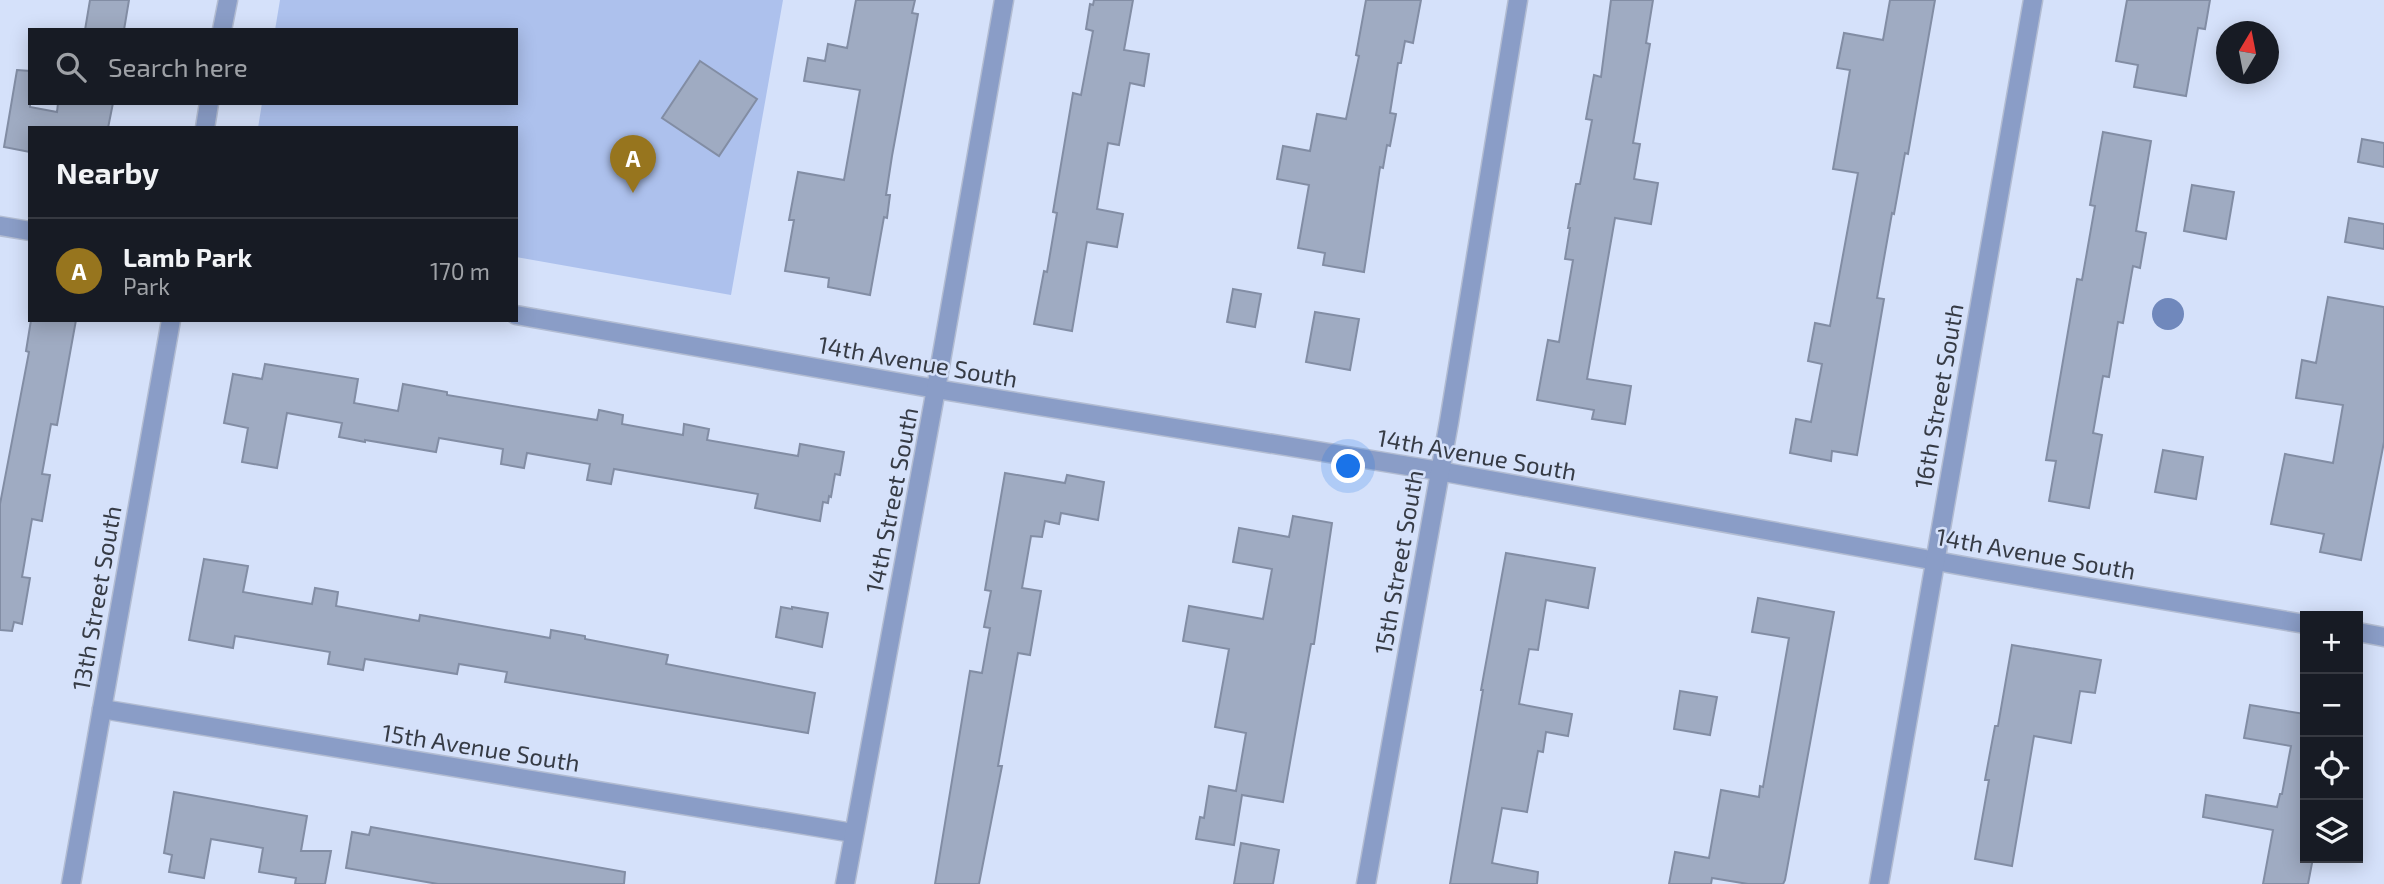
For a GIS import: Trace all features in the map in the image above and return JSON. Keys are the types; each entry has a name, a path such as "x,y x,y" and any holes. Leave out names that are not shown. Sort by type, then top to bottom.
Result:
{"street":[{"path":"222,28 228,0"},
{"name":"14th Street South","path":"845,884 1004,0"},
{"name":"15th Street South","path":"1366,884 1518,0"},
{"name":"16th Street South","path":"1879,884 2033,0"},
{"path":"205,126 209,105"},
{"path":"0,226 28,231"},
{"name":"14th Avenue South","path":"518,315 936,389 1439,471 1934,561 2300,623"},
{"name":"13th Street South","path":"71,884 171,322"},
{"path":"2363,633 2384,637"},
{"name":"15th Avenue South","path":"102,709 853,833"}],"shaded area":[{"path":"280,0 783,0 731,295 518,257 518,126 258,126 262,105 518,105 518,28 275,28"},
{"path":"2168,298 2179,303 2184,314 2179,325 2168,330 2157,325 2152,314 2157,303"}],"building":[{"path":"90,0 129,0 124,28 85,28"},
{"path":"856,0 915,0 912,13 918,14 886,195 890,195 887,218 884,217 870,295 828,287 829,278 785,271 794,220 789,220 798,172 844,180 860,90 804,81 808,58 825,61 828,44 847,48"},
{"path":"1094,0 1133,0 1124,50 1149,54 1144,86 1130,83 1119,145 1108,143 1097,209 1123,214 1117,247 1087,242 1072,331 1034,324 1044,271 1047,272 1057,213 1053,212 1073,93 1081,95 1093,31 1086,29 1090,4 1093,5"},
{"path":"1366,0 1421,0 1413,43 1405,41 1401,63 1398,63 1390,113 1396,114 1390,146 1387,145 1383,168 1380,167 1364,272 1323,265 1325,253 1298,248 1309,185 1277,179 1283,146 1310,151 1317,114 1346,119 1359,56 1356,55"},
{"path":"1611,0 1653,0 1646,43 1650,44 1633,143 1640,144 1634,179 1658,183 1651,224 1615,218 1587,379 1631,386 1625,424 1592,419 1594,410 1537,400 1548,340 1559,342 1573,260 1565,259 1568,228 1576,184 1580,184 1592,120 1586,119 1594,75 1601,77"},
{"path":"1890,0 1935,0 1908,154 1905,153 1894,214 1892,213 1877,298 1884,299 1857,455 1832,451 1831,461 1790,453 1796,419 1811,422 1822,364 1808,361 1815,323 1830,326 1858,173 1833,169 1850,70 1837,68 1844,33 1883,40"},
{"path":"2127,0 2210,0 2205,29 2198,28 2186,96 2134,87 2138,65 2116,61"},
{"path":"700,61 757,99 719,156 662,118"},
{"path":"17,70 28,71 30,107 57,112 58,105 113,105 108,126 28,126 28,152 4,147"},
{"path":"2103,132 2151,141 2136,231 2146,233 2140,268 2133,266 2123,323 2118,322 2109,377 2103,376 2093,433 2102,435 2089,508 2049,501 2056,461 2046,460 2077,279 2082,280 2095,206 2090,205"},
{"path":"2362,139 2384,143 2384,167 2358,162"},
{"path":"2192,185 2234,192 2226,239 2184,231"},
{"path":"2349,218 2384,224 2384,249 2345,242"},
{"path":"1233,289 1261,294 1255,327 1227,322"},
{"path":"2328,297 2384,307 2384,442 2361,560 2320,552 2324,534 2271,524 2285,454 2333,463 2343,405 2296,398 2302,360 2316,363"},
{"path":"1315,312 1359,319 1350,370 1306,362"},
{"path":"31,322 76,322 57,425 51,424 42,474 50,475 42,521 32,519 22,577 30,578 22,624 14,622 12,631 0,630 0,504 29,352 26,351"},
{"path":"265,364 358,379 354,403 398,411 403,384 447,392 447,395 597,420 599,410 623,415 622,424 683,435 684,424 709,429 707,440 798,456 800,444 844,452 840,475 835,474 831,497 829,496 828,503 823,502 820,521 755,508 758,494 614,469 611,484 587,480 590,464 527,453 524,468 501,464 503,449 439,438 436,452 365,442 339,437 342,423 287,413 277,468 242,462 248,428 224,423 233,374 262,379"},
{"path":"2163,450 2203,457 2196,499 2155,492"},
{"path":"1005,473 1065,483 1067,475 1104,482 1098,520 1061,513 1059,524 1045,521 1042,537 1031,536 1022,588 1041,591 1030,655 1018,653 998,766 1002,766 979,884 935,884 970,671 982,673 990,628 984,627 991,591 985,590"},
{"path":"1293,516 1332,523 1314,644 1311,644 1283,802 1242,795 1234,845 1196,839 1200,817 1204,818 1209,786 1236,791 1246,733 1215,727 1229,649 1183,641 1189,606 1263,619 1272,569 1233,562 1239,528 1289,537"},
{"path":"1506,553 1595,568 1588,608 1546,600 1538,650 1529,649 1519,704 1572,714 1568,736 1546,732 1543,752 1538,751 1527,812 1502,808 1492,863 1538,872 1537,884 1450,884 1481,690"},
{"path":"204,559 248,566 243,592 312,604 315,588 338,592 336,606 419,621 420,615 550,638 551,630 585,636 585,639 668,655 666,664 815,693 808,733 505,682 507,672 459,664 457,674 365,659 363,670 328,664 330,652 235,636 233,648 189,640"},
{"path":"1758,598 1834,612 1785,880 1783,884 1748,884 1712,878 1711,884 1669,884 1675,852 1709,858 1721,790 1759,797 1760,786 1763,787 1789,638 1752,632"},
{"path":"781,607 828,613 822,647 776,637"},
{"path":"2012,645 2101,660 2095,693 2080,691 2071,743 2034,736 2012,866 1975,859 1989,780 1985,780 1995,726 1998,726"},
{"path":"1680,691 1717,697 1710,735 1674,729"},
{"path":"2250,705 2300,713 2300,863 2312,863 2308,884 2263,884 2273,830 2203,817 2206,795 2277,807 2291,746 2244,738"},
{"path":"174,792 307,816 301,851 331,851 325,884 295,884 296,878 259,872 263,848 211,839 204,878 169,872 172,855 164,853"},
{"path":"371,827 625,872 624,884 438,884 346,868 352,832 369,835"},
{"path":"1241,843 1279,850 1273,884 1234,884"}],"place":[{"name":"Lamb Park","path":"633,193"}]}
